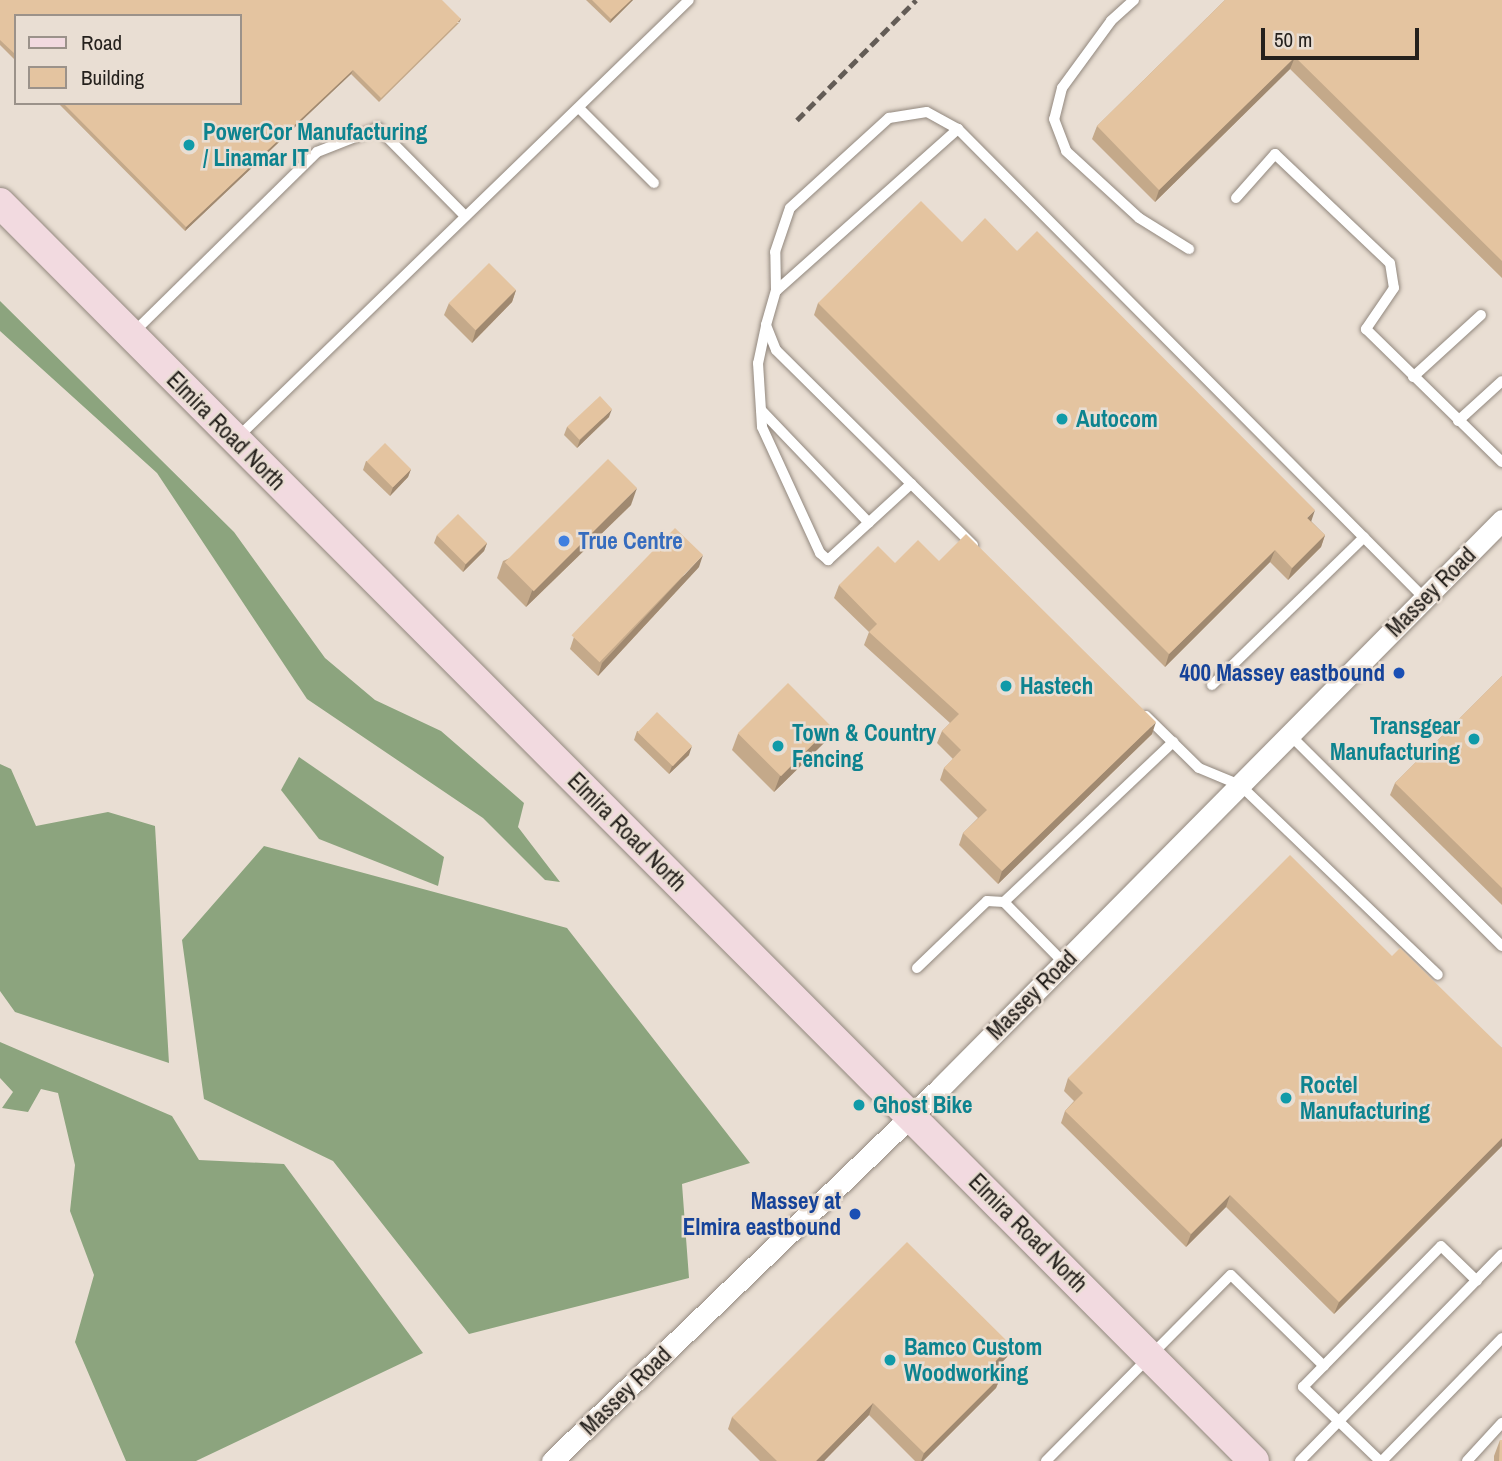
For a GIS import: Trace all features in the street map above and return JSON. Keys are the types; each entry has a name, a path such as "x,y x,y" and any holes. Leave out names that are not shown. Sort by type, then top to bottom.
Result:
{"main road":[{"name":"Elmira Road North","path":"0,203 1254,1461"}],"street":[{"name":"Massey Road","path":"552,1461 912,1116 1425,598 1500,526"}],"lane":[{"path":"235,440 689,0"},
{"path":"1134,0 1111,21 1062,88 1054,119 1066,151 1139,218 1189,249"},
{"path":"579,108 654,183"},
{"path":"911,484 828,560 820,553 767,440 761,410 758,363 776,291 775,252 790,208 889,118 927,112 958,129 1425,598"},
{"path":"131,335 317,152 378,128 465,216"},
{"path":"776,291 958,129"},
{"path":"1236,198 1275,154 1390,263 1394,288 1366,329 1502,463"},
{"path":"1413,377 1481,315"},
{"path":"766,326 776,350 979,551"},
{"path":"1458,421 1502,381"},
{"path":"761,410 869,523"},
{"path":"1212,685 1364,537"},
{"path":"1134,704 1199,768 1240,785 1438,975"},
{"path":"1290,735 1502,946"},
{"path":"1004,902 1173,742"},
{"path":"917,968 987,901 1004,902 1064,963"},
{"path":"1477,1281 1441,1246 1303,1388 1381,1461 1502,1338"},
{"path":"1300,1461 1502,1254"},
{"path":"1046,1461 1231,1275 1324,1366"},
{"path":"1467,1461 1502,1423"}],"green space":[{"path":"0,301 234,532 325,658 375,700 441,731 524,803 518,827 560,882 545,880 483,818 307,699 157,473 0,331"},
{"path":"299,757 444,857 438,886 319,839 281,790"},
{"path":"0,764 11,769 36,826 108,812 155,826 169,1063 15,1012 0,991"},
{"path":"264,846 567,928 750,1163 682,1184 689,1278 469,1334 333,1161 204,1099 182,940"},
{"path":"0,1042 172,1116 199,1160 284,1164 423,1353 196,1461 126,1461 75,1342 94,1275 70,1211 75,1165 58,1093 41,1089 28,1112 2,1108 13,1092 0,1078"}],"building":[{"name":"PowerCor Manufacturing / Linamar IT","path":"0,0 442,0 461,19 381,98 353,70 186,227 65,105 242,105 242,14 14,14 14,53 0,40"},
{"path":"592,0 631,0 611,19"},
{"path":"1225,0 1502,0 1502,261 1295,57 1159,190 1097,126"},
{"name":"Autocom","path":"921,201 962,242 985,218 1017,251 1037,231 1315,510 1307,518 1325,535 1292,568 1275,550 1169,654 818,303"},
{"path":"489,263 516,290 476,330 449,303"},
{"path":"600,396 612,409 579,440 567,427"},
{"path":"385,443 411,469 393,488 367,461"},
{"name":"True Centre","path":"608,459 637,488 534,591 505,562"},
{"path":"458,514 487,543 466,564 437,535"},
{"path":"675,528 703,555 600,662 571,635"},
{"name":"Hastech","path":"966,534 1156,722 1002,871 963,833 987,810 944,768 961,750 942,731 959,714 869,632 877,624 839,585 878,546 895,563 918,540 939,561"},
{"name":"Transgear Manufacturing","path":"1502,676 1502,888 1395,783"},
{"name":"Town & Country Fencing","path":"788,683 831,726 781,776 738,733"},
{"path":"657,712 692,746 673,766 638,732"},
{"name":"Roctel Manufacturing","path":"1290,855 1392,956 1400,948 1502,1048 1502,1138 1339,1302 1230,1195 1191,1234 1065,1111 1083,1093 1068,1078"},
{"name":"Bamco Custom Woodworking","path":"907,1242 1011,1345 991,1366 1001,1376 924,1453 873,1403 816,1461 777,1461 732,1417"},
{"path":"1502,1440 1502,1461 1499,1461"}],"railway":[{"path":"797,120 916,0"}],"place":[{"name":"PowerCor Manufacturing / Linamar IT","path":"189,145"},
{"name":"Autocom","path":"1062,419"},
{"name":"True Centre","path":"564,541"},
{"name":"400 Massey eastbound","path":"1399,673"},
{"name":"Hastech","path":"1006,686"},
{"name":"Transgear Manufacturing","path":"1474,739"},
{"name":"Town & Country Fencing","path":"778,746"},
{"name":"Roctel Manufacturing","path":"1286,1098"},
{"name":"Ghost Bike","path":"859,1105"},
{"name":"Massey at Elmira eastbound","path":"855,1214"},
{"name":"Bamco Custom Woodworking","path":"890,1360"}]}
